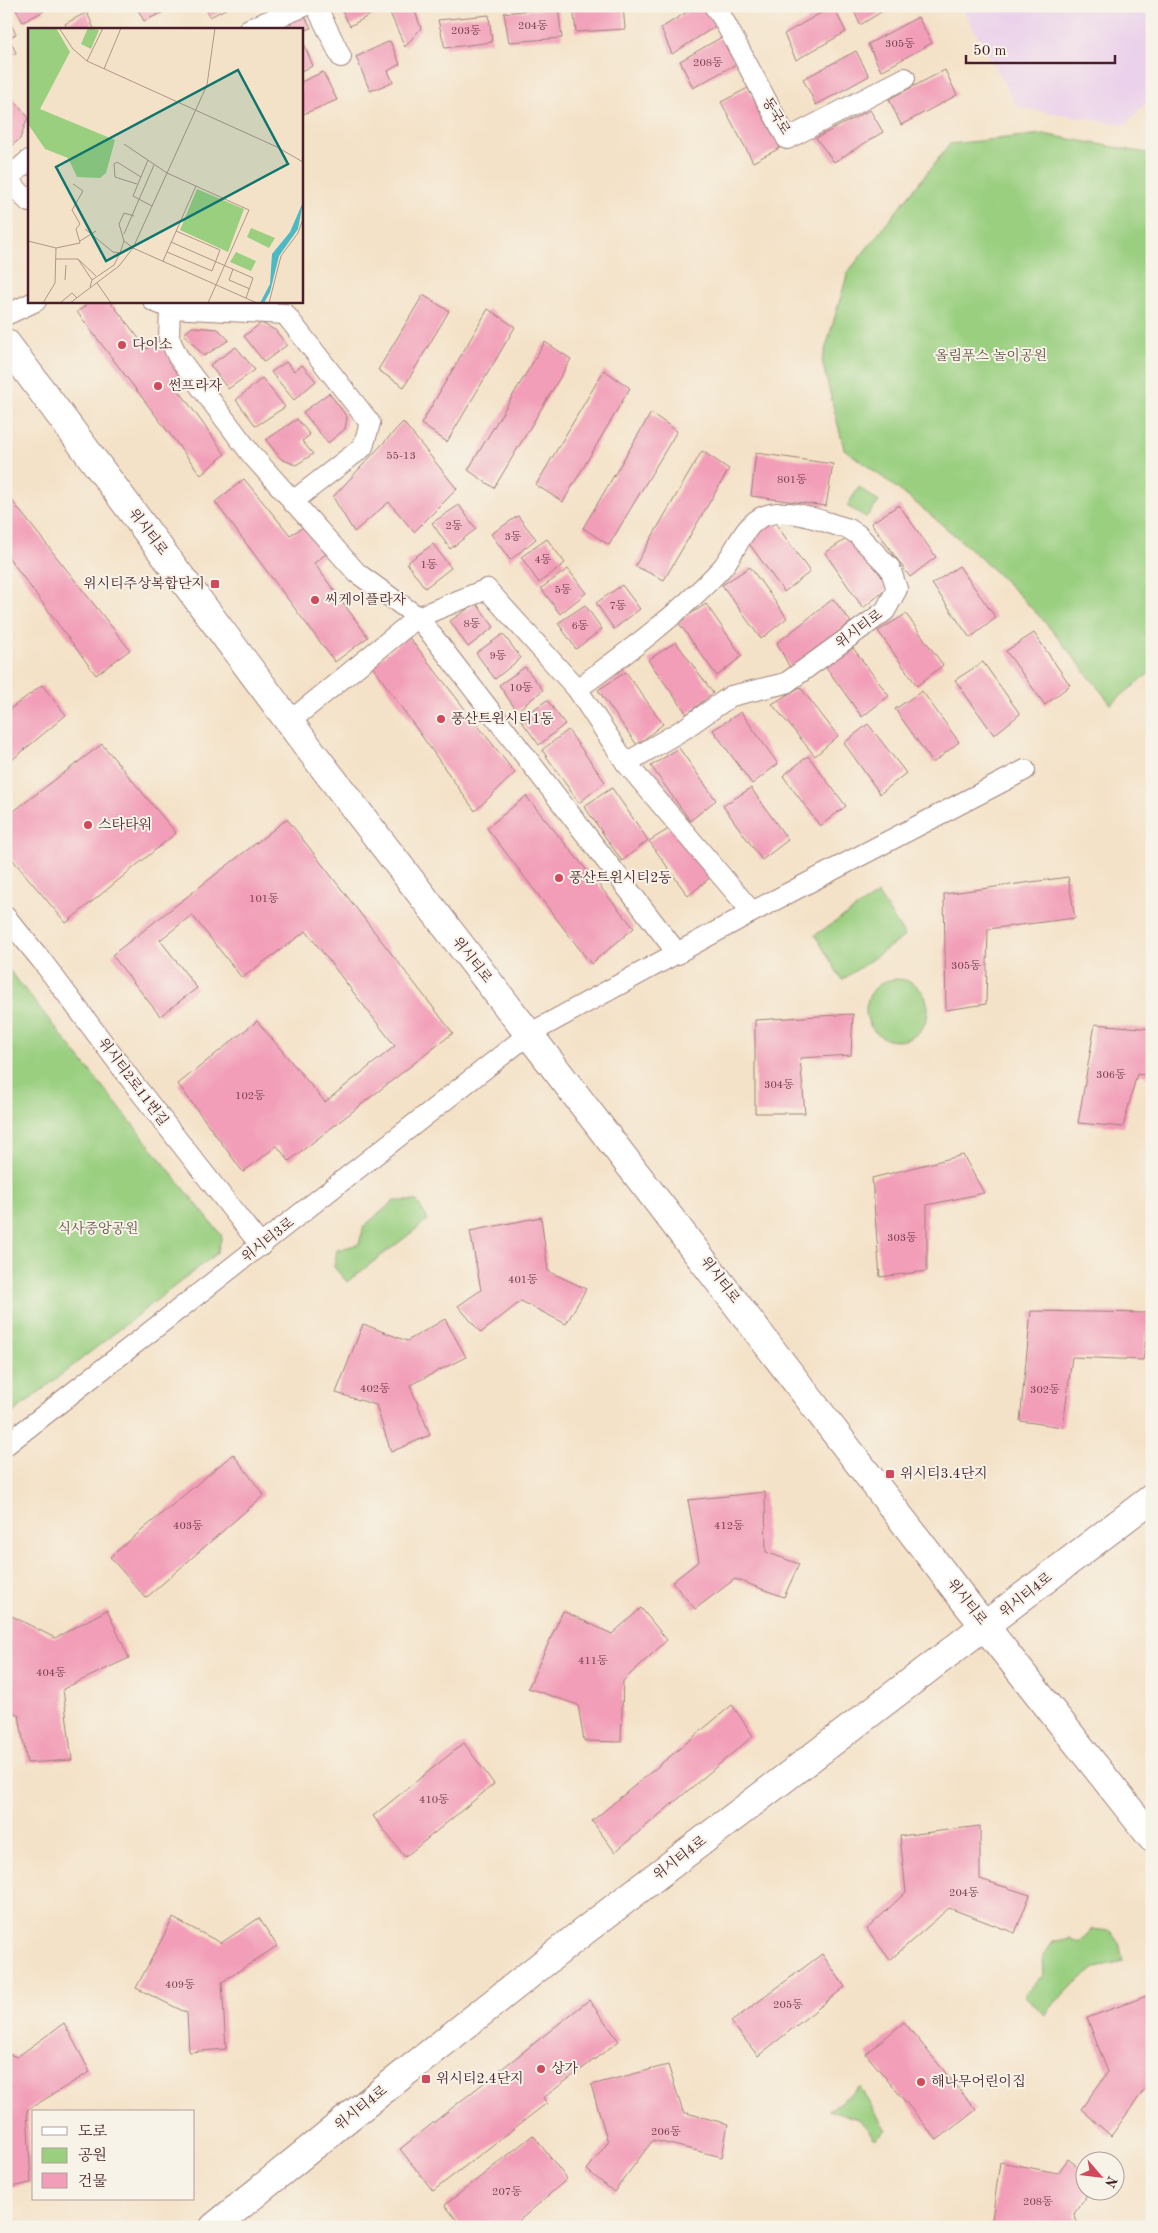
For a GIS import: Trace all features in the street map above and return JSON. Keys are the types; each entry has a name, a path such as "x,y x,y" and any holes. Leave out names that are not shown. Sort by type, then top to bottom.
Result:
{"main road":[{"name":"위시티로","path":"6,343 289,722 986,1626 1152,1838"},
{"name":"위시티4로","path":"214,2227 343,2122 591,1926 1152,1498"}],"street":[{"path":"252,28 305,6"},
{"path":"316,6 341,57"},
{"name":"동국로","path":"714,6 722,17 787,139 905,78"},
{"path":"28,161 6,179 28,201"},
{"path":"6,315 34,302"},
{"path":"292,502 363,447 370,423 286,314 162,305 169,338 178,357 251,454 292,502 357,573 418,617 678,954"},
{"name":"위시티로","path":"577,689 652,634 691,599 723,567 746,531 762,517 784,512 849,529 857,534 890,568 897,589 885,611 786,683 731,696 684,729 626,763"},
{"path":"289,722 418,617 487,589 577,689 626,763 752,912"},
{"name":"위시티3로","path":"6,1445 530,1034 752,912 1025,770"},
{"name":"위시티2로11번길","path":"6,917 42,961 134,1084 262,1246"}],"shaded area":[{"path":"961,6 1152,6 1152,96 1126,125 1017,107"}],"green space":[{"name":"올림푸스 놀이공원","path":"1043,134 1152,154 1152,671 1111,704 1042,619 996,572 922,508 844,449 822,361 848,272 950,144"},
{"path":"859,487 879,502 866,517 847,506"},
{"path":"878,894 905,936 842,980 815,935"},
{"name":"식사중앙공원","path":"6,966 222,1236 217,1253 6,1418"},
{"path":"891,979 903,979 919,988 926,998 928,1010 926,1022 919,1032 903,1041 891,1041 880,1036 871,1027 866,1016 866,1004 871,993 880,984"},
{"path":"394,1201 417,1201 428,1220 347,1282 334,1267 337,1250 359,1244 364,1226"},
{"path":"1092,1929 1111,1931 1119,1942 1123,1961 1096,1967 1066,1990 1045,2015 1024,1995 1044,1974 1043,1956 1053,1942 1070,1938 1079,1943"},
{"path":"860,2087 886,2130 875,2139 859,2119 828,2111"}],"building":[{"path":"14,6 42,6 44,11 23,22"},
{"path":"136,6 168,6 170,9 144,21"},
{"path":"205,6 231,6 210,17"},
{"path":"339,6 377,6 379,10 350,26"},
{"path":"387,6 413,6 421,28 405,47"},
{"path":"573,6 623,6 625,29 576,32"},
{"path":"697,6 704,6 716,26 672,54 661,28"},
{"path":"833,6 846,32 796,60 784,34"},
{"path":"852,6 891,6 860,25"},
{"path":"558,7 562,38 509,42 504,13"},
{"path":"87,12 94,28 67,28 65,24"},
{"path":"303,12 311,28 302,32 302,28 266,28"},
{"path":"6,15 16,34 9,38 16,53 6,58"},
{"path":"489,15 492,42 445,48 438,20"},
{"path":"918,17 932,43 881,71 868,44"},
{"path":"722,37 736,64 693,88 680,61"},
{"path":"302,39 313,66 302,71"},
{"path":"390,41 400,64 388,71 393,82 370,91 356,57"},
{"path":"856,51 869,76 816,105 803,79"},
{"path":"945,70 957,95 901,125 889,99"},
{"path":"323,72 337,100 302,115 302,82"},
{"path":"748,88 780,148 753,162 721,102"},
{"path":"6,90 28,117 20,139 6,150"},
{"path":"870,110 883,132 834,162 816,138"},
{"path":"423,295 449,311 404,387 378,370"},
{"name":"썬프라자","path":"91,302 111,302 147,349 157,341 188,383 178,389 225,454 201,475 77,312"},
{"path":"488,309 515,327 447,442 421,424"},
{"path":"261,323 275,330 287,345 264,362 244,336"},
{"path":"192,327 218,329 229,340 204,356 184,334"},
{"path":"545,342 571,359 494,488 468,470"},
{"path":"236,347 255,370 228,389 210,365"},
{"path":"286,362 294,371 302,365 316,381 294,400 271,372"},
{"path":"604,370 630,388 563,502 536,485"},
{"path":"262,378 285,407 256,426 236,400"},
{"path":"329,393 347,417 345,429 328,443 303,412"},
{"path":"651,413 677,431 609,545 583,528"},
{"path":"297,419 310,435 302,441 313,454 296,465 281,459 266,440"},
{"path":"403,422 457,489 414,532 389,502 354,532 333,497"},
{"path":"702,451 729,469 664,580 635,566"},
{"path":"756,453 833,464 826,506 751,496"},
{"name":"씨케이플라자","path":"244,479 290,535 307,525 326,554 314,563 368,637 335,662 215,502"},
{"path":"6,493 130,650 96,675 6,554"},
{"path":"459,505 476,529 450,549 432,523"},
{"path":"899,505 936,557 910,577 871,523"},
{"path":"518,516 536,539 510,560 491,534"},
{"path":"773,520 810,572 784,592 745,538"},
{"path":"852,535 889,587 863,608 825,553"},
{"path":"547,539 565,563 539,583 521,557"},
{"path":"433,544 451,568 425,588 407,563"},
{"path":"959,566 996,618 970,638 932,584"},
{"path":"750,567 787,618 761,639 722,585"},
{"path":"568,569 586,593 560,614 541,588"},
{"path":"622,585 640,609 614,629 596,603"},
{"path":"833,599 851,622 790,668 777,643"},
{"path":"476,603 494,627 468,647 450,621"},
{"path":"706,604 742,656 717,676 678,622"},
{"path":"585,605 602,629 576,649 558,623"},
{"path":"906,614 943,665 917,686 878,631"},
{"path":"1034,633 1070,685 1045,705 1006,651"},
{"path":"503,634 521,658 495,679 476,653"},
{"name":"풍산트윈시티1동","path":"408,636 515,773 475,811 372,666"},
{"path":"676,642 713,693 687,714 648,660"},
{"path":"853,648 889,696 862,717 825,666"},
{"path":"983,662 1020,714 994,735 955,680"},
{"path":"525,667 543,690 517,711 499,685"},
{"path":"626,672 663,724 637,745 598,690"},
{"path":"42,685 66,715 6,765 6,712"},
{"path":"800,687 838,736 815,756 772,704"},
{"path":"922,691 959,742 933,763 895,709"},
{"path":"547,700 565,724 539,745 520,719"},
{"path":"741,712 778,764 752,784 713,730"},
{"path":"868,724 906,773 880,794 844,743"},
{"path":"568,730 605,782 579,803 542,750"},
{"name":"스타타워","path":"102,744 176,833 66,923 6,852 6,817"},
{"path":"679,748 716,800 690,821 651,766"},
{"path":"808,756 846,806 820,826 783,776"},
{"path":"612,788 648,840 622,861 584,806"},
{"path":"751,788 788,840 762,860 723,806"},
{"name":"풍산트윈시티2동","path":"526,796 634,928 591,964 487,828"},
{"path":"287,819 453,1033 289,1161 277,1146 243,1172 178,1084 257,1021 325,1102 395,1046 306,931 242,978 192,915 160,940 197,988 160,1016 112,955"},
{"path":"677,824 713,875 688,896 649,841"},
{"path":"1068,877 1075,918 988,929 986,1004 946,1010 944,894"},
{"path":"853,1014 851,1055 800,1058 805,1113 755,1113 755,1020"},
{"path":"1095,1024 1152,1029 1152,1076 1137,1074 1123,1127 1078,1123"},
{"path":"963,1155 984,1193 927,1205 927,1271 880,1277 872,1178"},
{"path":"541,1217 548,1271 586,1289 566,1324 521,1301 481,1333 458,1306 481,1290 470,1231"},
{"path":"1031,1311 1150,1313 1143,1360 1072,1357 1063,1427 1020,1421"},
{"path":"445,1319 466,1357 410,1385 430,1435 391,1452 376,1405 336,1393 363,1324 407,1341"},
{"path":"233,1454 264,1495 146,1598 110,1557"},
{"path":"765,1492 766,1552 799,1564 784,1597 735,1579 695,1609 672,1582 699,1561 688,1500"},
{"path":"641,1608 667,1640 623,1681 621,1742 584,1741 578,1705 528,1688 563,1611 612,1634"},
{"path":"107,1610 129,1658 63,1689 72,1760 27,1763 19,1715 6,1709 6,1613 55,1638"},
{"path":"732,1705 753,1736 615,1852 592,1821"},
{"path":"464,1743 494,1784 405,1857 373,1816"},
{"path":"980,1826 980,1879 1030,1895 1015,1933 949,1908 890,1960 867,1929 906,1892 900,1836"},
{"path":"173,1918 221,1943 259,1918 277,1946 222,1982 226,2049 189,2052 187,2013 136,1988"},
{"path":"822,1954 845,1987 758,2056 731,2022"},
{"path":"1152,1994 1152,2079 1111,2136 1081,2109 1108,2072 1087,2018"},
{"name":"상가","path":"589,2000 619,2041 543,2098 547,2103 433,2191 400,2149"},
{"name":"해나무어린이집","path":"904,2022 976,2110 937,2140 866,2054"},
{"path":"64,2023 90,2072 27,2110 31,2183 6,2188 6,2053 17,2057"},
{"path":"668,2065 683,2112 728,2124 722,2157 653,2140 614,2192 587,2170 608,2142 591,2085"},
{"path":"533,2135 567,2179 512,2227 462,2227 445,2205"},
{"path":"1068,2159 1076,2165 1076,2200 1083,2200 1074,2214 1079,2227 991,2227 1000,2162 1058,2173"}],"place":[{"name":"다이소","path":"122,345"},
{"name":"썬프라자","path":"158,386"},
{"name":"위시티주상복합단지","path":"215,584"},
{"name":"씨케이플라자","path":"315,600"},
{"name":"풍산트윈시티1동","path":"441,719"},
{"name":"스타타워","path":"88,825"},
{"name":"풍산트윈시티2동","path":"559,878"},
{"name":"위시티3.4단지","path":"890,1474"},
{"name":"상가","path":"541,2069"},
{"name":"위시티2.4단지","path":"426,2079"},
{"name":"해나무어린이집","path":"921,2082"}]}
